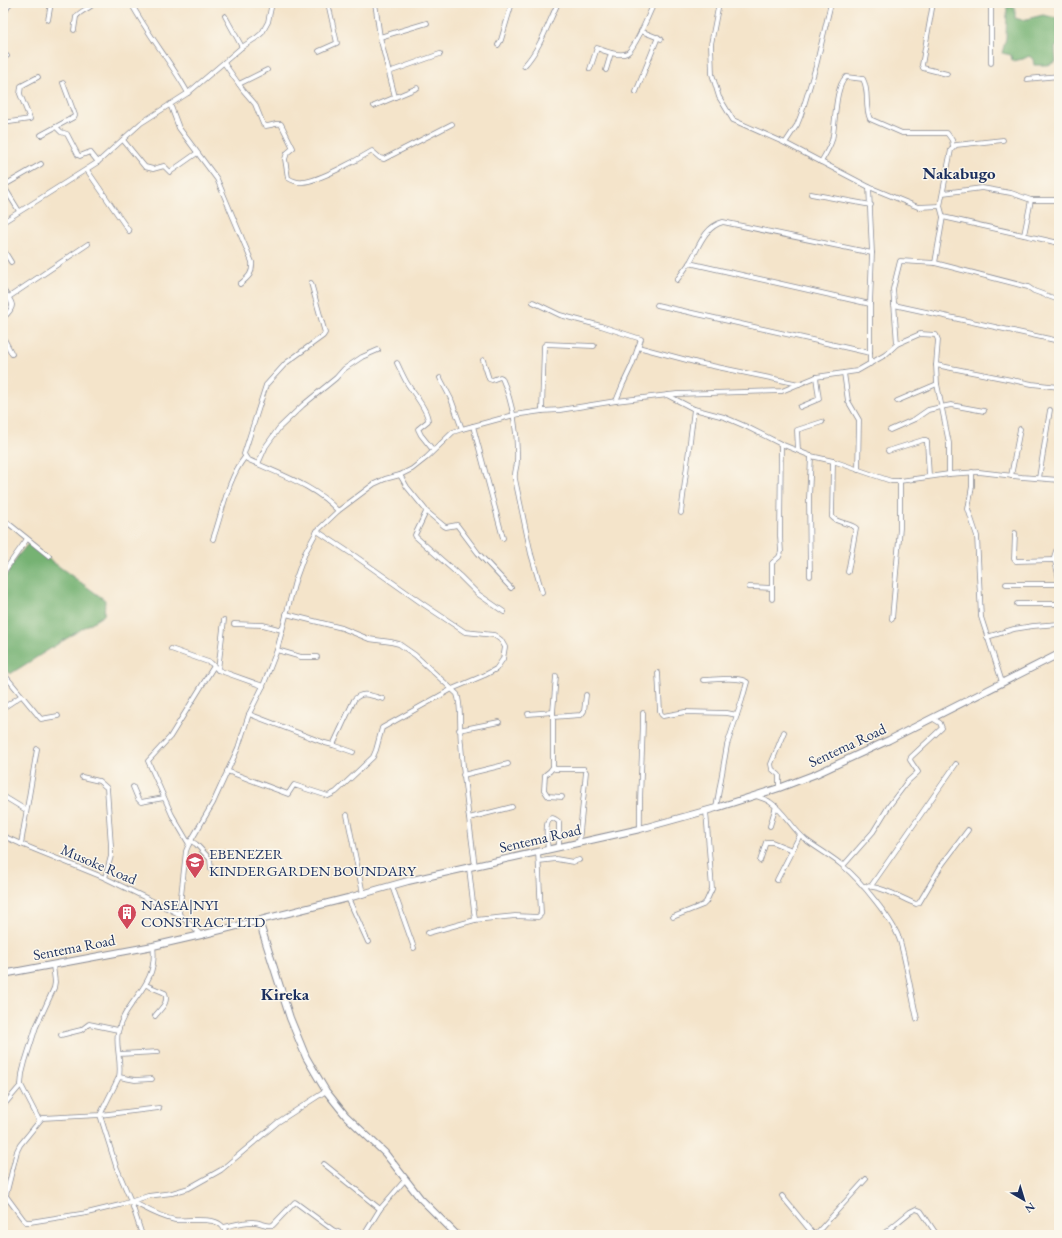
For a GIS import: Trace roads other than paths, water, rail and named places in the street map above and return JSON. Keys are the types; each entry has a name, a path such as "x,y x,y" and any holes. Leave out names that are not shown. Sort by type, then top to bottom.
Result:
{"main road":[{"name":"Sentema Road","path":"3,974 153,946 201,935 392,886 640,828 756,796 816,774 861,753 1059,654"},
{"path":"259,920 298,1039 306,1057 326,1091 351,1121 385,1153 425,1204 457,1235"}],"street":[{"path":"3,15 10,3"},
{"path":"48,20 51,3"},
{"path":"74,30 76,16 83,10 89,8 91,3"},
{"path":"131,3 140,21 176,71 188,93"},
{"path":"3,222 98,162 141,122 188,93 242,47 256,38 268,22 272,3"},
{"path":"319,51 338,43 328,3"},
{"path":"375,3 380,37 395,96"},
{"path":"498,45 501,40 512,3"},
{"path":"524,66 535,52 558,3"},
{"path":"590,69 597,48 611,53 628,53 641,31 654,3"},
{"path":"719,3 711,44 712,74 719,98 733,120 785,143 869,187 918,207 940,206"},
{"path":"785,143 801,115 816,66 832,3"},
{"path":"932,3 922,65 923,68 948,74"},
{"path":"991,3 991,63"},
{"path":"1058,3 1059,12"},
{"path":"225,16 242,47"},
{"path":"380,37 427,23"},
{"path":"636,92 660,38 641,31"},
{"path":"606,70 611,53"},
{"path":"389,72 440,54"},
{"path":"224,63 255,104 262,124 266,126 281,124 293,148 287,153 285,159 288,178 295,182 304,182 316,179 372,151 380,158 384,159 452,124"},
{"path":"239,84 267,70"},
{"path":"1027,79 1059,76"},
{"path":"3,123 30,118 20,94 21,86 38,77"},
{"path":"821,162 832,140 840,89 842,81 846,77 863,79 866,85 867,113 870,119 878,124 902,133 948,133 952,140 953,147 951,150 940,206 943,217 935,263"},
{"path":"41,135 74,117 75,115 63,82"},
{"path":"374,106 417,88"},
{"path":"170,104 179,128 216,180 252,262 252,270 248,277 240,284"},
{"path":"56,127 61,132 67,134 78,155 80,156 90,152 98,162"},
{"path":"123,140 145,167 153,169 164,166 170,172 197,153"},
{"path":"953,147 956,145 1003,140"},
{"path":"19,211 3,186 41,164"},
{"path":"87,170 129,231"},
{"path":"869,187 872,253 870,364"},
{"path":"943,193 982,188 1011,193 1031,200 1059,200"},
{"path":"811,194 871,205"},
{"path":"1024,235 1031,200"},
{"path":"943,217 1059,243"},
{"path":"677,280 689,263 702,238 708,230 723,222 872,253"},
{"path":"9,297 88,244"},
{"path":"3,249 11,262"},
{"path":"897,344 893,289 900,261 935,263 1028,287 1034,291 1059,300"},
{"path":"689,263 870,304"},
{"path":"213,539 232,478 245,457 244,452 266,385 286,363 325,333 311,283"},
{"path":"3,290 12,301 13,307 11,312 3,318"},
{"path":"533,302 560,315 601,326 641,340 616,401"},
{"path":"657,305 870,353"},
{"path":"894,305 1059,342"},
{"path":"179,914 185,858 190,842 213,802 238,748 249,714 263,686 277,650 286,614 305,554 317,531 338,511 378,482 400,475 419,464 454,432 462,428 514,415 560,410 616,401 667,395 782,391 816,376 857,371 885,355 897,344 920,334 936,335 938,340 936,365 937,384 949,443 950,474"},
{"path":"3,337 12,354"},
{"path":"542,411 544,346 546,344 594,346"},
{"path":"638,346 698,363 800,384"},
{"path":"258,464 266,446 279,428 303,405 344,370 362,357 378,350"},
{"path":"483,360 489,379 492,380 502,378 514,415 517,463 514,473 531,554 542,592"},
{"path":"397,363 428,418 428,421 418,429 433,450"},
{"path":"936,365 1032,384 1059,387"},
{"path":"844,373 848,401 859,420 858,470"},
{"path":"800,407 819,399 816,376"},
{"path":"440,378 451,400 462,428"},
{"path":"897,401 937,384"},
{"path":"667,395 694,409 733,421 763,434 781,444 811,456 833,461 891,481 972,472 1059,480"},
{"path":"890,430 915,419 928,410 941,407 951,405 984,411"},
{"path":"681,513 694,409"},
{"path":"1039,478 1050,410"},
{"path":"798,450 797,430 822,422"},
{"path":"473,426 504,538"},
{"path":"1011,476 1020,429"},
{"path":"888,451 926,440 930,476"},
{"path":"772,600 772,563 779,557 781,552 781,444"},
{"path":"810,576 809,498 811,456"},
{"path":"245,457 317,492 328,500 338,511"},
{"path":"833,461 832,517 835,521 856,528 848,572"},
{"path":"972,472 972,486 968,510 976,536 981,617 1002,682"},
{"path":"400,475 407,487 426,511 446,527 457,525 478,553 510,588"},
{"path":"892,619 900,528 900,481"},
{"path":"426,511 415,535 416,537 478,594 504,612"},
{"path":"3,519 49,556"},
{"path":"227,771 288,794 294,785 328,796 336,792 373,757 382,728 452,689 496,669 503,659 505,647 501,640 494,635 471,634 465,632 317,531"},
{"path":"1015,533 1014,559 1016,561 1055,560"},
{"path":"3,574 27,539"},
{"path":"1059,550 1055,553 1059,579"},
{"path":"1006,584 1059,584"},
{"path":"749,587 772,588"},
{"path":"1017,604 1059,604"},
{"path":"286,614 342,628 369,639 398,644 415,655 457,694 459,700 463,774 469,818 475,920"},
{"path":"218,670 224,620"},
{"path":"234,624 263,625 282,630"},
{"path":"987,638 1014,629 1059,624"},
{"path":"171,649 211,663 218,670 263,686"},
{"path":"277,650 301,656 317,657"},
{"path":"211,869 210,859 196,844 190,842 176,822 148,761 170,737 214,666"},
{"path":"3,673 41,719 58,716"},
{"path":"658,673 660,711 664,716 685,712 727,713 737,716"},
{"path":"556,676 553,712 552,767 550,772 545,775 544,790 548,796 562,797"},
{"path":"703,680 738,679 747,682 747,686 726,745 716,808"},
{"path":"333,745 354,700 358,696 362,694 383,699"},
{"path":"553,717 581,715 584,711 586,695"},
{"path":"3,708 21,696"},
{"path":"528,714 553,712"},
{"path":"640,828 643,713"},
{"path":"249,714 353,752"},
{"path":"843,866 873,832 889,806 907,782 917,773 917,770 911,764 911,757 942,728 940,723 932,718"},
{"path":"460,730 499,722"},
{"path":"779,788 779,775 772,769 771,764 784,732"},
{"path":"21,844 37,749"},
{"path":"463,774 508,764"},
{"path":"871,886 956,764"},
{"path":"552,767 555,769 584,768 586,772 579,842"},
{"path":"82,777 99,781 107,788 112,846 105,878"},
{"path":"134,787 138,800 141,802 164,798"},
{"path":"3,796 26,810"},
{"path":"756,796 769,801 776,806 800,835 843,866 863,886 885,915 900,940 917,1019"},
{"path":"770,826 776,806"},
{"path":"469,818 512,807"},
{"path":"672,917 703,905 712,889 706,811"},
{"path":"347,815 363,894"},
{"path":"548,849 546,826 550,819 554,819 559,822 559,847"},
{"path":"863,886 871,886 882,889 916,904 919,903 941,866 968,830"},
{"path":"777,880 800,835"},
{"name":"Musoke Road","path":"3,836 105,878 179,914 201,935"},
{"path":"760,861 766,842 772,842 792,850"},
{"path":"428,933 475,920 515,916 538,917 541,914 538,851"},
{"path":"539,861 556,859 573,862 579,860"},
{"path":"392,886 414,948"},
{"path":"348,898 368,942"},
{"path":"142,1235 131,1201 120,1178 100,1115 119,1078 118,1030 127,1011 146,986 155,957 153,946"},
{"path":"39,1120 21,1085 25,1062 36,1027 54,988 55,982 53,965"},
{"path":"146,986 165,993 167,997 167,1001 155,1016"},
{"path":"61,1035 81,1030 89,1024 118,1030"},
{"path":"119,1054 158,1052"},
{"path":"119,1078 135,1080 152,1079"},
{"path":"3,1106 21,1085"},
{"path":"6,1196 23,1219 26,1222 30,1222 87,1213 148,1196 183,1191 217,1173 278,1122 326,1091"},
{"path":"3,1202 6,1196 17,1151 39,1120 44,1118 100,1115 159,1108"},
{"path":"324,1164 380,1210"},
{"path":"782,1196 814,1235 866,1179"},
{"path":"364,1235 380,1210 405,1180"},
{"path":"131,1201 152,1212 173,1219 189,1221 209,1220 221,1224 224,1227 226,1235"},
{"path":"224,1227 252,1222 258,1222 268,1226 273,1225 295,1202 333,1230 346,1235"},
{"path":"882,1235 910,1212 916,1209 921,1211 937,1235"}],"place":[{"name":"EBENEZER KINDERGARDEN BOUNDARY","path":"195,879"},
{"name":"NASEA|NYI CONSTRACT LTD","path":"127,930"}],"district":[{"name":"Nakabugo","path":"959,173"},
{"name":"Kireka","path":"285,994"}]}
